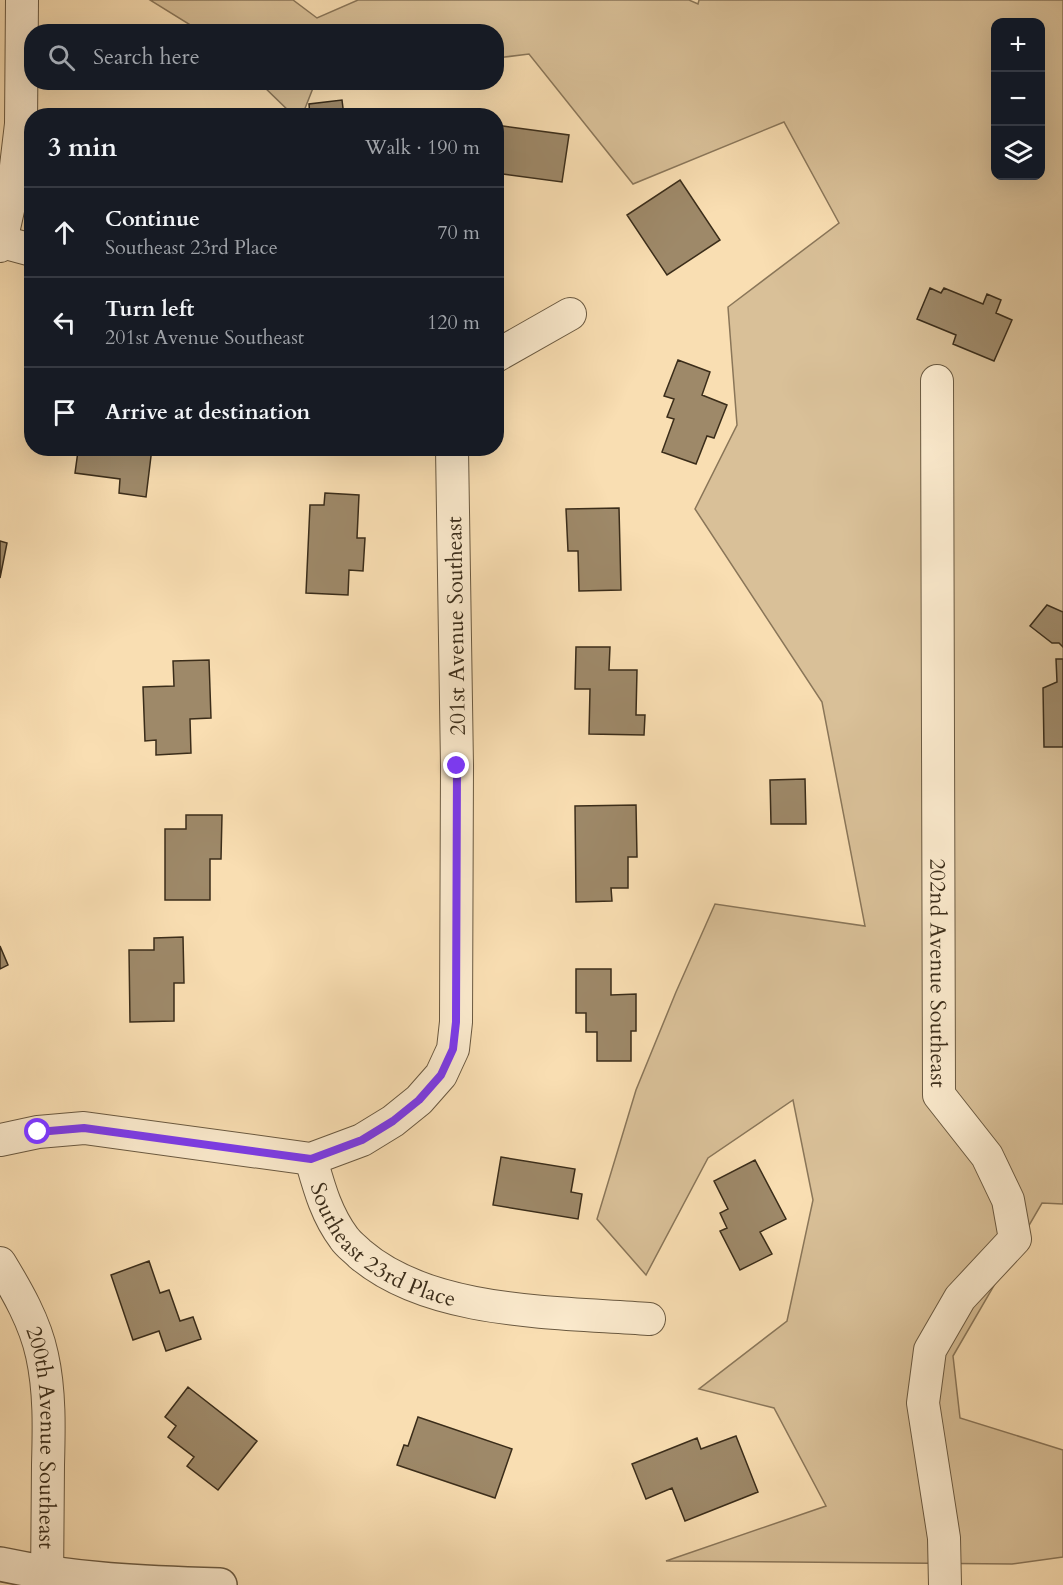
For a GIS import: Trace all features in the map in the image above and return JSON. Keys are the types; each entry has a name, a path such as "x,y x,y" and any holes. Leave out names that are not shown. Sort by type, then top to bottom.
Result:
{"street":[{"path":"22,0 21,124 14,183 1,244 24,248"},
{"path":"504,351 570,314"},
{"name":"202nd Avenue Southeast","path":"937,381 939,1095 987,1156 1008,1200 1014,1239 960,1298 930,1350 923,1403 944,1538 945,1585"},
{"name":"201st Avenue Southeast","path":"311,1159 362,1140 393,1121 419,1100 441,1075 453,1049 456,1022 457,766 452,456"},
{"name":"Southeast 23rd Place","path":"0,1140 38,1132 84,1128 311,1159 325,1206 345,1240 375,1267 412,1284 461,1300 510,1309 649,1319"},
{"name":"200th Avenue Southeast","path":"0,1263 16,1290 42,1354 49,1436 47,1580"},
{"path":"0,1564 47,1580 220,1585"}],"shaded area":[{"path":"150,0 293,0 317,18 358,0 689,0 698,4 699,0 1063,0 1063,1204 1042,1203 953,1356 960,1418 1063,1450 1063,1557 1012,1564 666,1561 826,1506 774,1408 699,1389 787,1321 813,1200 793,1100 708,1158 646,1275 597,1219 636,1090 715,904 865,926 822,702 695,509 737,425 728,307 839,223 784,122 633,184 529,54 504,57 504,24 189,24"},
{"path":"267,90 312,90 305,108 286,108"}],"building":[{"path":"342,100 343,108 309,108 309,104"},
{"path":"504,126 569,135 562,182 504,174"},
{"path":"680,180 720,240 667,275 627,215"},
{"path":"930,288 941,293 944,288 983,304 987,294 1001,300 996,313 1012,320 994,361 953,344 956,335 917,319"},
{"path":"678,360 710,372 702,395 727,405 714,438 707,436 696,464 662,452 674,419 667,417 674,399 664,396"},
{"path":"77,456 151,456 146,497 119,493 120,479 75,473"},
{"path":"325,493 359,495 357,538 365,538 363,571 349,570 348,595 306,593 310,505 324,505"},
{"path":"619,508 621,590 579,591 578,551 568,551 566,509"},
{"path":"0,541 7,543 0,578"},
{"path":"1047,605 1063,612 1063,647 1059,643 1052,643 1030,626"},
{"path":"576,647 610,647 609,670 637,670 636,715 645,715 644,735 589,734 590,689 575,689"},
{"path":"1056,659 1063,659 1063,747 1044,747 1043,688 1057,682"},
{"path":"209,660 211,718 190,719 191,753 156,755 156,740 145,741 143,687 174,686 173,661"},
{"path":"805,779 806,824 771,824 770,780"},
{"path":"636,805 637,857 628,857 628,888 611,888 612,901 576,902 575,806"},
{"path":"186,815 222,815 221,859 210,859 210,900 165,900 165,829 186,829"},
{"path":"183,937 184,983 174,983 174,1021 130,1022 129,950 154,950 154,938"},
{"path":"0,946 8,965 0,969"},
{"path":"576,969 611,969 611,995 636,994 636,1031 631,1031 631,1061 597,1061 597,1032 586,1032 586,1013 576,1013"},
{"path":"501,1157 575,1169 571,1192 582,1194 578,1219 493,1205"},
{"path":"755,1160 786,1219 760,1232 772,1254 740,1270 720,1231 727,1228 720,1213 728,1209 714,1181"},
{"path":"149,1261 160,1293 169,1290 180,1321 193,1317 201,1339 166,1351 159,1331 133,1340 111,1275"},
{"path":"188,1387 257,1441 218,1490 187,1466 194,1457 168,1437 176,1426 165,1417"},
{"path":"418,1417 512,1449 495,1498 397,1465 404,1445 408,1446"},
{"path":"736,1436 758,1492 685,1521 672,1488 646,1499 632,1464 697,1438 701,1449"}],"route":[{"path":"38,1132 84,1128 311,1159 362,1140 393,1121 419,1100 441,1075 453,1049 456,1022 457,766"}]}
